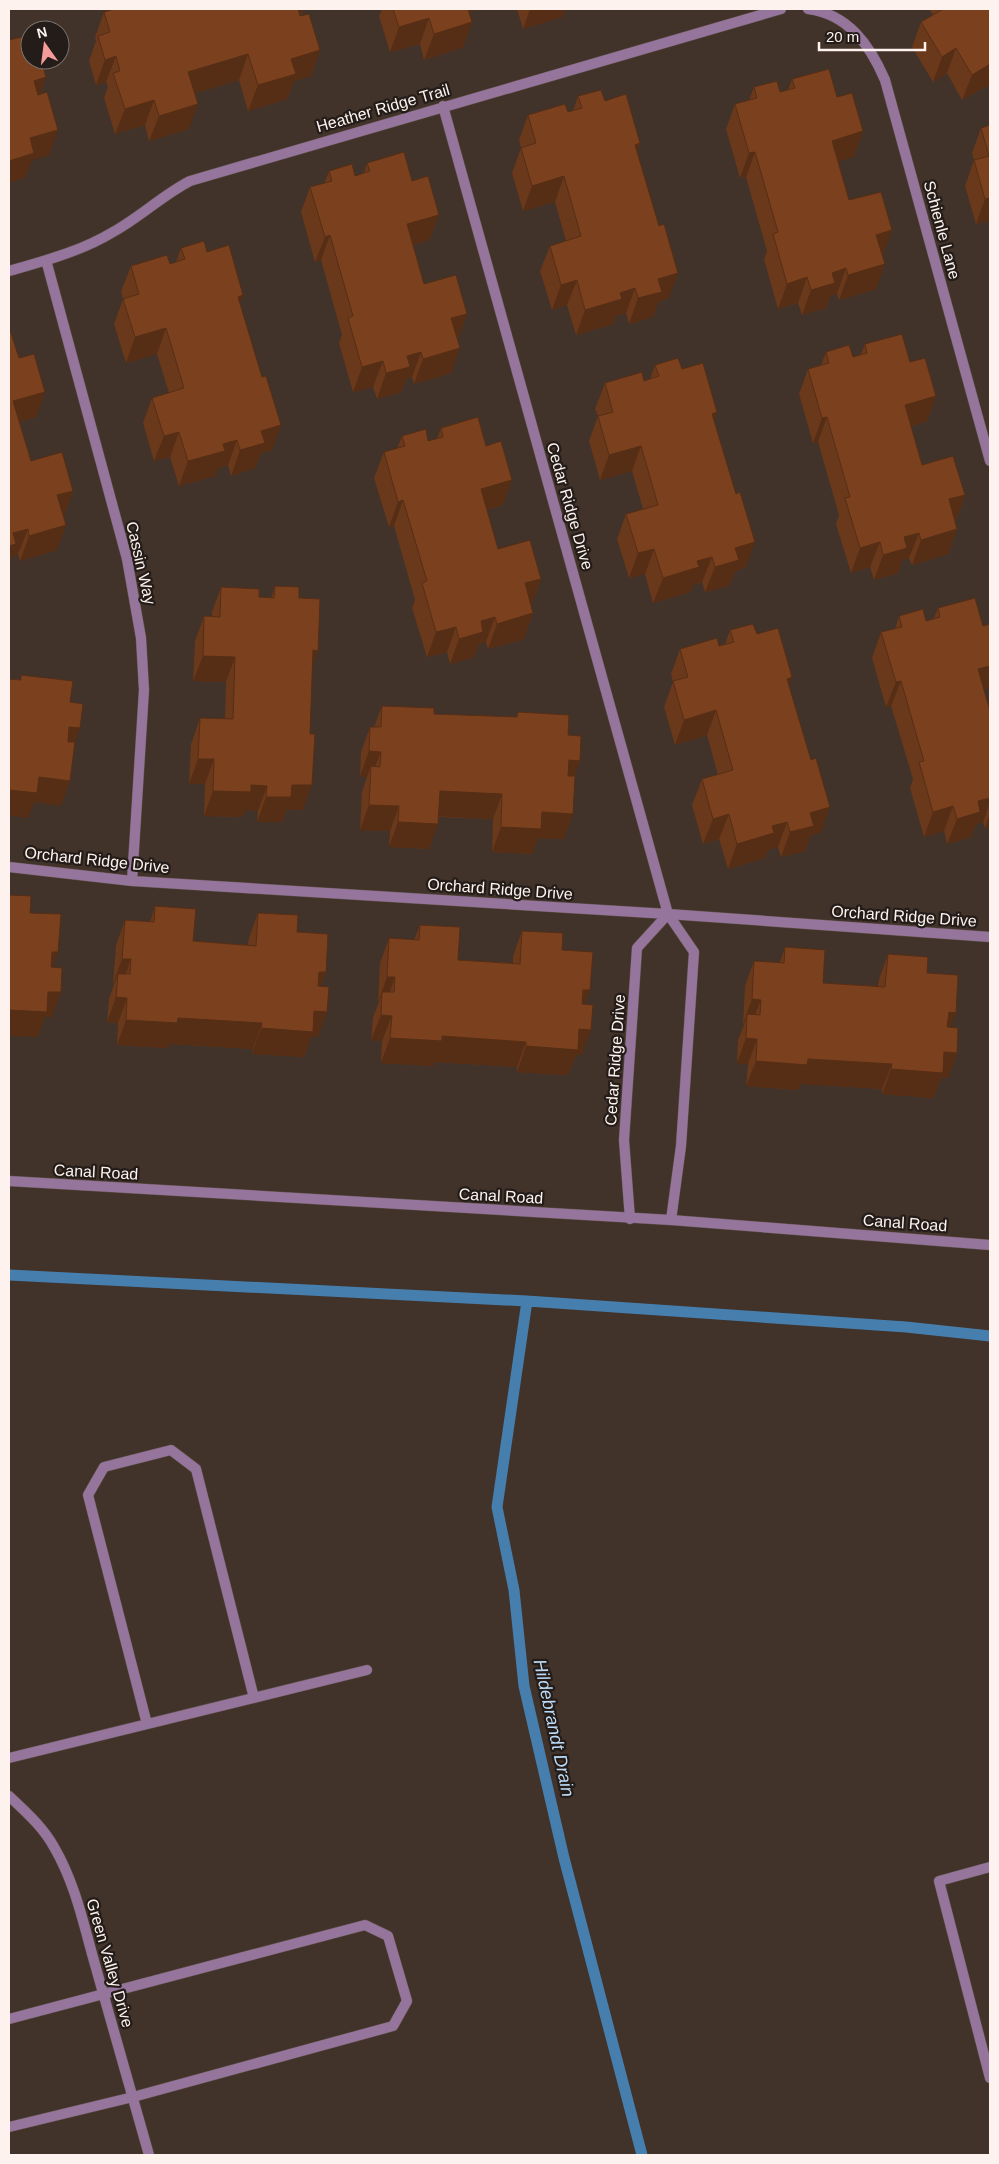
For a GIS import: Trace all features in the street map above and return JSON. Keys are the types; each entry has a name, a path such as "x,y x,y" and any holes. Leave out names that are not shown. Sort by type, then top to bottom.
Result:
{"street":[{"name":"Heather Ridge Trail","path":"9,271 46,260 113,233 173,190 190,181 781,9"},
{"name":"Schienle Lane","path":"808,9 829,15 841,21 864,40 875,56 885,80 990,461"},
{"name":"Cedar Ridge Drive","path":"443,106 668,914 694,952 681,1146 671,1220"},
{"name":"Cassin Way","path":"46,260 127,559 141,638 144,690 132,881"},
{"name":"Orchard Ridge Drive","path":"9,867 132,881 668,914 990,937"},
{"name":"Cedar Ridge Drive","path":"630,1219 624,1140 638,948 668,914"},
{"name":"Canal Road","path":"9,1182 671,1220 990,1245"},
{"path":"148,1724 88,1496 104,1466 171,1450 196,1469 254,1698"},
{"path":"9,1758 367,1670"},
{"name":"Green Valley Drive","path":"9,1796 35,1820 54,1846 67,1871 80,1906 149,2155"},
{"path":"990,1867 939,1881 990,2078"},
{"path":"9,2020 103,1993 365,1925 388,1936 407,2001 393,2026 133,2097 9,2127"}],"building":[{"path":"114,9 298,9 300,16 309,14 320,50 291,59 296,74 258,85 248,54 188,72 198,104 159,116 154,100 125,109 113,73 120,71 116,56 105,60 98,36 110,32 104,12"},
{"path":"393,9 468,9 472,22 434,34 429,18 399,27"},
{"path":"943,9 990,9 990,64 972,75 956,48 942,57 921,22"},
{"path":"20,37 20,70 44,70 46,77 34,81 38,95 47,92 58,130 30,138 34,153 9,161 9,40"},
{"path":"829,69 837,97 852,93 863,131 832,141 849,200 881,192 892,230 876,235 885,264 848,275 846,268 832,273 835,283 811,290 807,277 787,284 773,234 778,232 755,152 749,153 735,104 757,98 754,87 777,81 780,92 795,88 792,79"},
{"path":"601,90 605,101 626,94 640,143 635,145 659,226 664,224 678,273 658,279 662,292 638,298 635,288 620,293 622,299 585,310 577,280 561,285 550,246 581,236 564,176 532,186 521,148 536,143 528,115 565,104 568,112 582,108 578,96"},
{"path":"990,125 990,198 985,199 974,160 989,156 981,128"},
{"path":"404,152 412,181 428,176 439,215 407,224 424,284 456,275 467,314 451,318 460,348 423,359 421,352 407,356 410,367 386,373 383,361 362,367 348,318 353,316 330,235 325,237 310,187 332,181 329,171 352,164 355,176 370,171 367,163"},
{"path":"204,241 207,252 229,245 243,295 238,297 262,377 266,376 281,425 261,431 265,443 240,450 237,440 223,444 225,451 188,461 179,432 164,436 152,398 184,388 166,328 135,337 123,299 139,294 131,266 167,255 170,264 185,259 181,248"},
{"path":"9,330 19,358 34,354 45,392 13,401 31,461 62,452 73,491 57,495 66,525 29,536 28,529 13,533 16,544 9,546"},
{"path":"902,334 910,362 925,358 936,396 905,405 922,465 953,456 965,495 949,499 957,529 921,540 919,533 904,537 907,548 883,555 880,542 860,548 845,498 850,497 827,417 822,418 808,369 829,363 826,352 849,345 853,357 867,353 865,344"},
{"path":"678,358 682,369 703,363 717,412 712,414 736,494 740,492 755,542 735,548 739,560 715,567 712,557 697,561 699,567 663,578 654,549 638,553 626,514 658,505 641,446 609,455 598,416 613,412 605,383 642,372 644,381 659,376 655,365"},
{"path":"478,417 486,446 501,441 512,480 481,489 498,549 530,540 541,579 525,583 533,613 497,624 495,617 481,621 483,632 459,639 456,627 436,632 422,583 427,581 403,500 398,502 384,452 405,446 402,436 426,429 428,441 443,437 441,428"},
{"path":"275,586 299,587 299,598 320,599 318,651 313,650 310,734 315,734 312,785 292,785 291,797 266,797 267,786 251,785 251,792 213,791 214,759 198,759 200,718 233,719 235,657 203,656 204,616 220,617 221,587 259,589 259,597 274,598"},
{"path":"975,598 983,626 990,624 990,666 978,669 990,711 990,798 978,801 980,812 957,819 953,806 933,812 919,762 924,761 901,681 896,682 881,632 902,627 899,616 923,609 926,621 940,617 938,608"},
{"path":"753,624 757,634 778,628 792,677 787,679 811,760 816,758 830,807 810,813 814,826 790,832 787,822 772,826 774,833 737,844 729,814 713,819 702,779 733,770 716,710 684,720 673,681 688,677 680,649 717,638 719,646 734,642 730,630"},
{"path":"21,675 73,681 70,702 83,704 80,728 69,727 68,742 75,742 70,781 39,777 37,793 9,790 9,679 21,680"},
{"path":"382,706 434,708 434,714 517,717 518,712 569,715 568,735 581,736 580,761 569,760 568,776 575,776 573,814 542,812 541,829 501,827 502,794 440,791 438,824 398,822 399,806 369,805 371,766 380,767 381,752 369,751 370,727 381,727"},
{"path":"9,895 31,896 30,913 61,914 58,952 52,952 51,967 62,968 61,992 48,992 47,1012 9,1010"},
{"path":"155,906 196,909 193,941 256,946 258,913 298,915 297,932 328,934 326,972 319,972 318,986 329,987 327,1012 314,1011 313,1032 261,1028 262,1023 178,1018 177,1023 126,1020 127,998 116,997 118,974 130,974 131,959 122,959 125,920 154,922"},
{"path":"420,925 460,927 458,960 520,964 522,931 563,933 562,950 593,952 590,990 583,990 582,1004 593,1005 591,1030 579,1029 578,1050 526,1046 526,1042 442,1036 442,1041 390,1038 392,1016 381,1015 382,992 394,992 395,977 387,977 389,938 419,940"},
{"path":"785,947 825,950 823,983 885,987 888,954 928,957 927,973 958,975 956,1013 949,1012 947,1027 958,1028 957,1053 944,1052 943,1073 891,1069 892,1064 808,1059 807,1065 756,1061 757,1039 746,1038 747,1014 760,1015 761,1000 752,999 754,961 784,963"}],"waterway":[{"path":"9,1275 527,1301 906,1327 990,1336"},
{"name":"Hildebrandt Drain","path":"527,1301 497,1507 514,1590 524,1686 564,1858 642,2155"}]}
